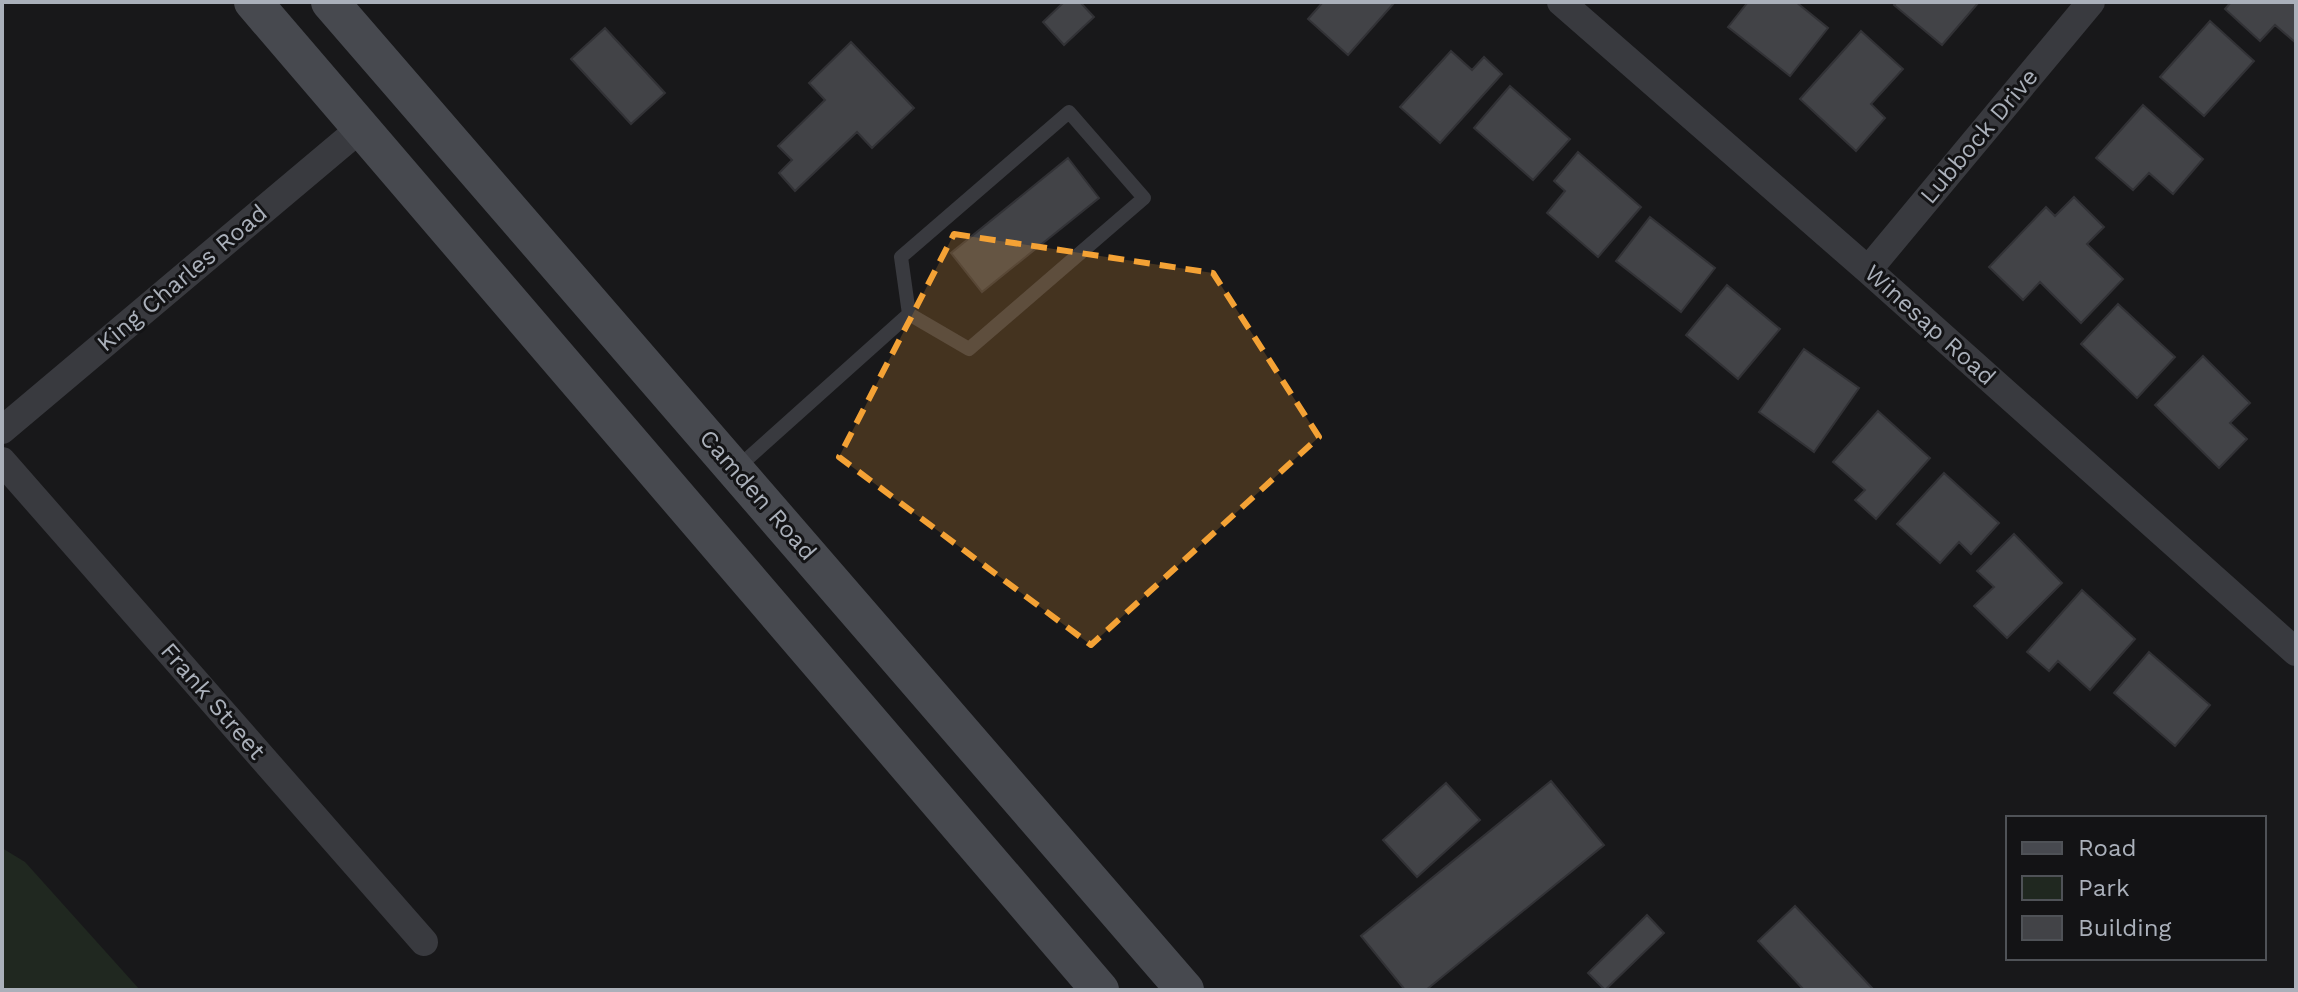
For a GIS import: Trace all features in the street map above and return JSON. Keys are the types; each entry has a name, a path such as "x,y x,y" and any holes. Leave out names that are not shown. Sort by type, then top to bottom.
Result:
{"main road":[{"path":"253,2 1100,990"},
{"path":"304,2 354,53 368,45"},
{"name":"Camden Road","path":"330,2 1185,990"},
{"path":"362,127 387,106 404,116 569,306 620,359 726,458"}],"street":[{"name":"Winesap Road","path":"1561,2 1868,270 2296,652"},
{"name":"Lubbock Drive","path":"1868,270 2091,2"},
{"name":"King Charles Road","path":"2,430 362,127"},
{"name":"Frank Street","path":"2,461 424,942"}],"lane":[{"path":"1069,112 1144,198 969,349 909,314 901,257 1069,112"},
{"path":"726,458 909,314"}],"highlighted area":[{"path":"954,234 1213,273 1319,437 1091,645 839,457"}],"green space":[{"path":"2,848 25,862 140,990 2,990"}],"building":[{"path":"1064,2 1080,2 1094,17 1064,45 1043,22"},
{"path":"1323,2 1395,2 1348,55 1308,19"},
{"path":"1748,2 1796,2 1828,28 1790,76 1728,27"},
{"path":"1897,2 1979,2 1942,45 1894,5"},
{"path":"2231,2 2296,2 2296,43 2275,25 2260,41 2225,9"},
{"path":"2210,21 2254,61 2204,116 2160,77"},
{"path":"605,28 665,93 631,124 571,59"},
{"path":"1861,31 1903,69 1871,104 1885,118 1856,151 1800,99"},
{"path":"851,42 914,108 872,148 857,132 795,191 779,173 792,160 778,146 825,100 809,83"},
{"path":"1451,51 1472,70 1484,57 1502,74 1440,143 1400,107"},
{"path":"1510,86 1570,139 1533,180 1474,128"},
{"path":"2143,105 2203,159 2173,194 2149,173 2133,190 2096,158"},
{"path":"1578,152 1641,207 1598,257 1547,213 1565,191 1554,181"},
{"path":"1068,158 1099,198 982,292 951,253"},
{"path":"2074,197 2104,227 2087,244 2123,279 2081,323 2040,282 2023,300 1989,267 2046,207 2055,216"},
{"path":"1650,217 1715,268 1681,312 1616,261"},
{"path":"1727,285 1780,329 1738,379 1686,335"},
{"path":"2118,304 2175,357 2137,398 2081,344"},
{"path":"1804,349 1859,388 1814,452 1759,412"},
{"path":"2203,356 2250,403 2230,423 2247,439 2219,468 2155,405"},
{"path":"1878,411 1930,458 1876,519 1855,500 1865,490 1833,462"},
{"path":"1944,473 1999,523 1971,554 1959,542 1940,563 1897,524"},
{"path":"2014,534 2062,583 2007,638 1974,606 1994,587 1977,571"},
{"path":"2082,590 2135,639 2090,690 2058,661 2049,671 2027,652"},
{"path":"2149,652 2210,705 2175,746 2114,693"},
{"path":"1551,781 1604,845 1426,990 1405,990 1361,936"},
{"path":"1446,783 1480,820 1417,877 1383,840"},
{"path":"1795,906 1872,990 1804,990 1758,941"},
{"path":"1647,915 1664,933 1605,990 1588,973"}]}
